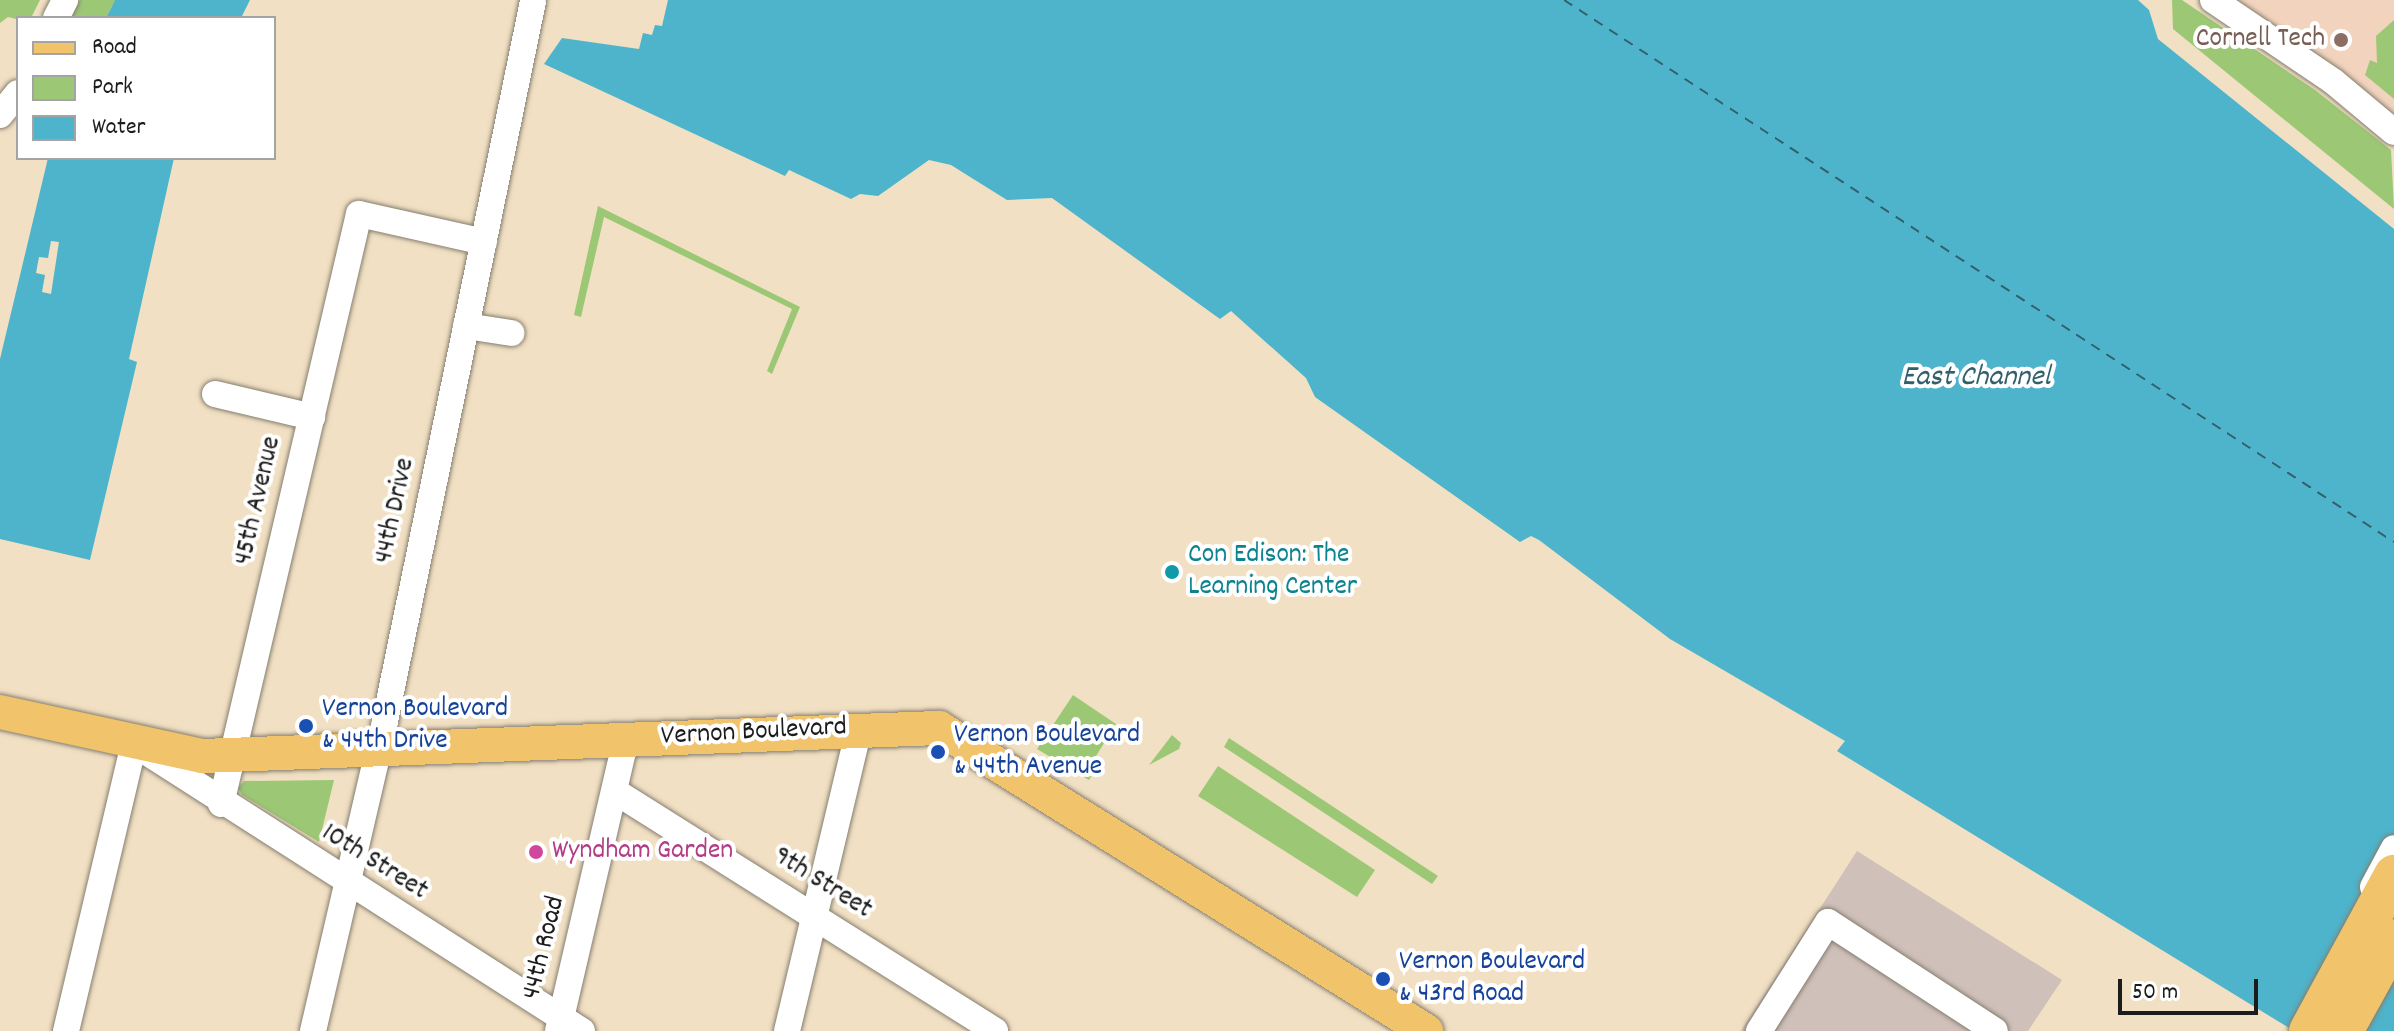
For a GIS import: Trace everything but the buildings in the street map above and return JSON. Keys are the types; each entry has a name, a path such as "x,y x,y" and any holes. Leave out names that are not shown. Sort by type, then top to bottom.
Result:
{"highway":[{"path":"2309,1031 2394,875"},
{"path":"2319,1031 2394,895"},
{"path":"2343,1031 2394,939"},
{"path":"2355,1031 2394,960"}],"main road":[{"name":"Vernon Boulevard","path":"0,712 191,755 232,756 930,727 953,733 1426,1031"}],"street":[{"path":"2213,0 2334,82 2394,132"},
{"name":"44th Drive","path":"313,1031 379,749 533,1"},
{"path":"0,115 16,95"},
{"name":"45th Avenue","path":"221,804 359,214 484,242"},
{"path":"466,326 511,333"},
{"path":"215,394 312,417"},
{"path":"787,1031 859,728"},
{"name":"44th Road","path":"567,1026 626,739"},
{"path":"66,1031 134,744"},
{"name":"10th Street","path":"134,744 221,804 567,1026"},
{"name":"9th Street","path":"616,792 995,1031"},
{"path":"2294,1031 2394,848"},
{"path":"1759,1031 1828,922 1995,1031"}],"shaded area":[{"name":"Cornell Tech","path":"2231,0 2394,0 2394,118"},
{"path":"1857,851 2062,980 2028,1031 1741,1031"}],"green space":[{"path":"0,0 40,0 32,16 8,17 0,23"},
{"path":"80,0 115,0 107,16 72,16"},
{"path":"2172,0 2182,0 2315,90 2391,150 2394,209 2173,29"},
{"path":"2394,20 2394,99 2365,75 2370,60 2377,63 2376,36"},
{"path":"598,206 800,307 772,374 767,371 792,309 604,217 581,317 574,315"},
{"path":"1073,695 1116,724 1091,764 1096,769 1089,780 1037,749"},
{"path":"1172,735 1181,743 1179,749 1149,765"},
{"path":"1229,738 1438,876 1432,884 1224,747"},
{"path":"1218,766 1375,870 1357,897 1198,796"},
{"path":"334,780 319,842 242,795 238,788 244,781"}],"water":[{"path":"115,0 250,0 242,16 107,16"},
{"name":"East Channel","path":"668,0 2138,0 2149,10 2158,39 2394,229 2394,1031 2294,1031 1837,751 1845,741 1670,639 1539,540 1531,536 1520,542 1315,397 1306,378 1231,311 1220,319 1052,198 1007,200 951,165 929,160 878,196 860,194 851,199 789,170 785,176 544,64 562,38 639,49 643,33 652,35 655,25 662,26"},
{"path":"48,160 174,160 129,359 137,362 90,560 0,539 0,359"}],"pier":[{"path":"51,241 59,242 51,294 42,292 45,275 36,273 39,257 48,258"}],"ferry route":[{"path":"1564,0 2394,542"}],"place":[{"name":"Cornell Tech","path":"2341,40"},
{"name":"Con Edison: The Learning Center","path":"1172,572"},
{"name":"Vernon Boulevard & 44th Drive","path":"306,726"},
{"name":"Vernon Boulevard & 44th Avenue","path":"938,752"},
{"name":"Wyndham Garden","path":"536,852"},
{"name":"Vernon Boulevard & 43rd Road","path":"1383,979"}]}
